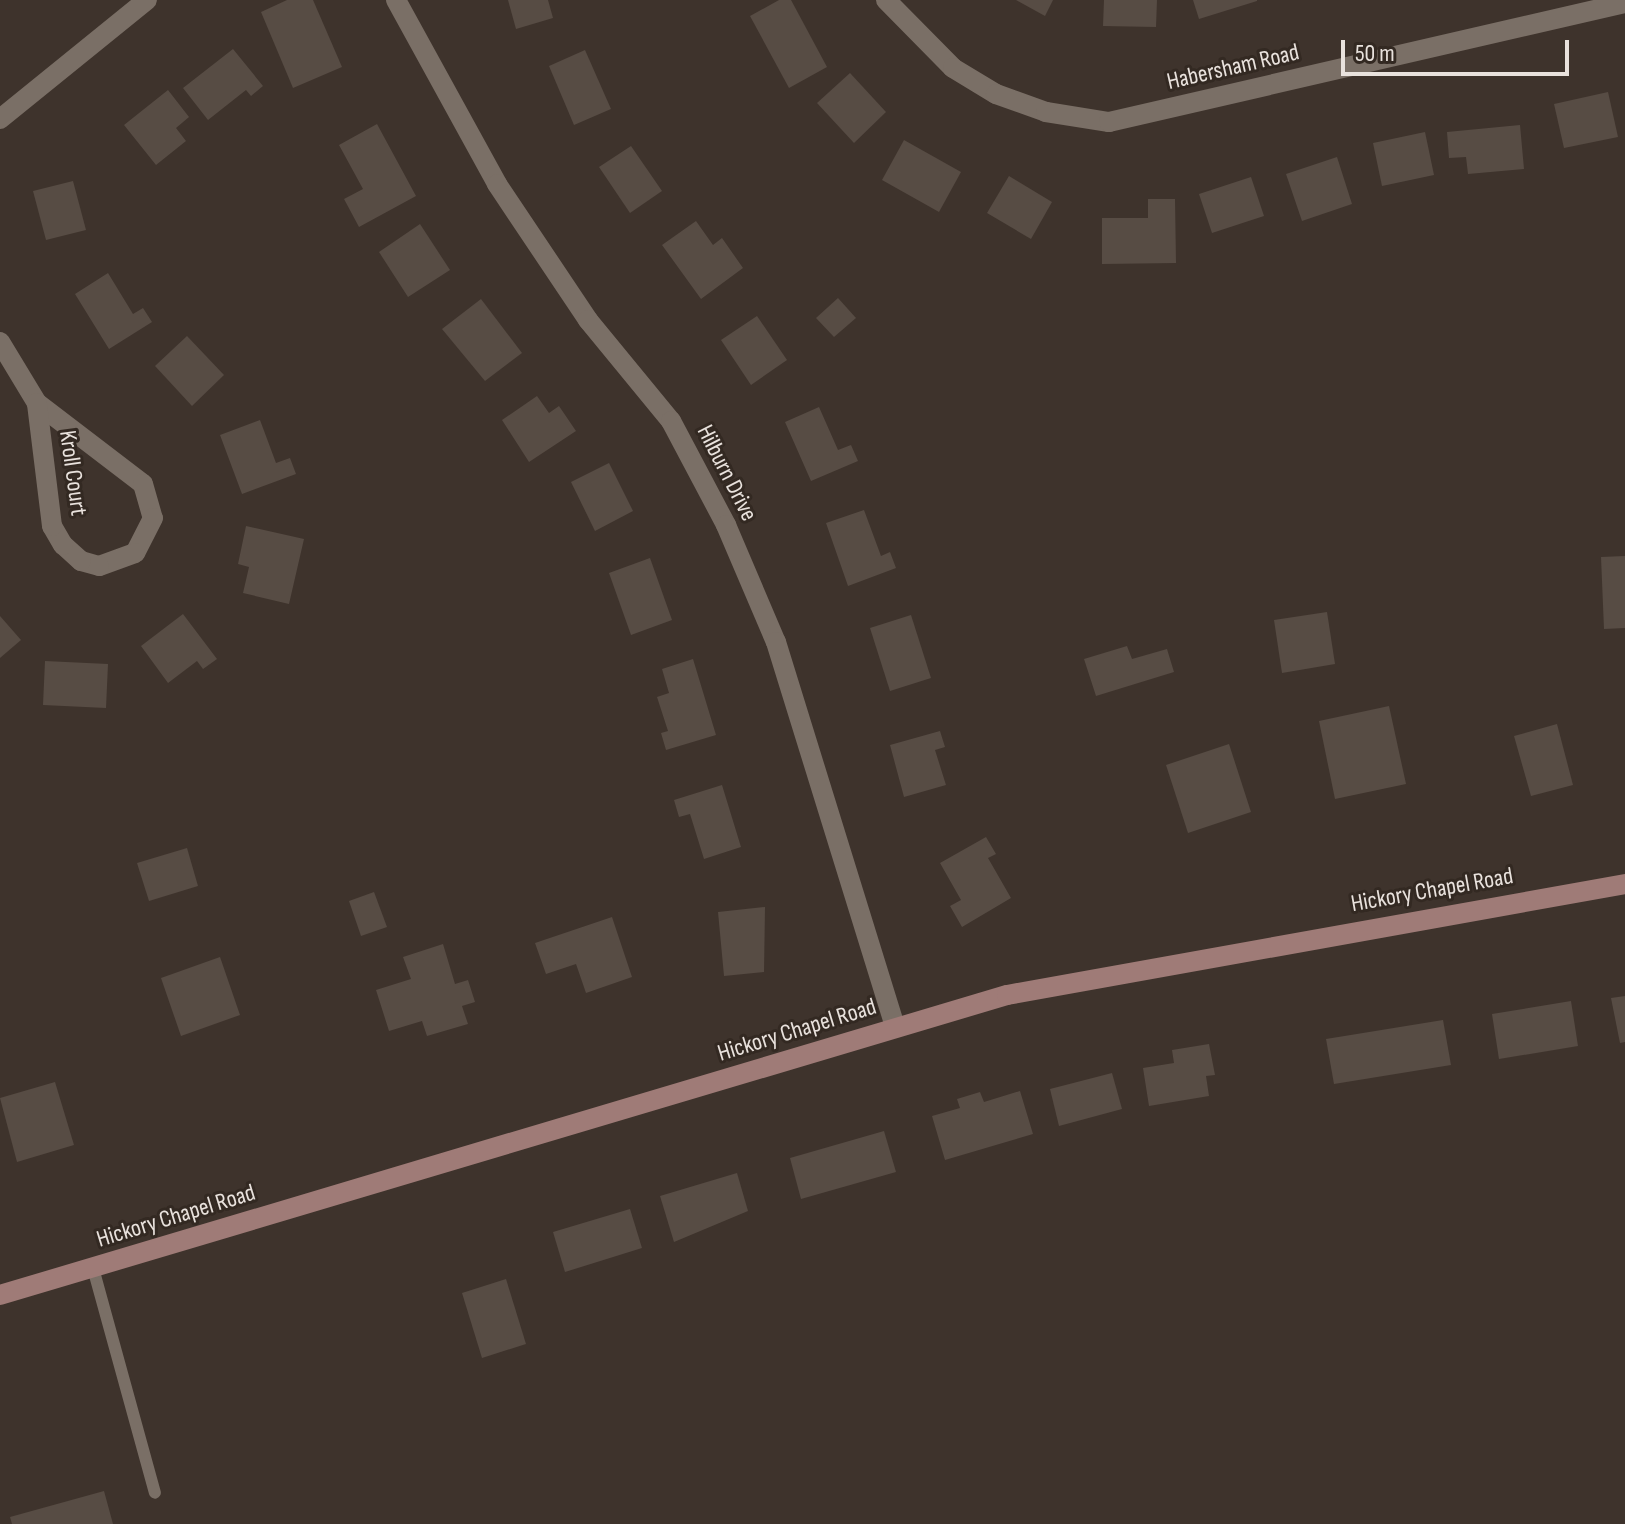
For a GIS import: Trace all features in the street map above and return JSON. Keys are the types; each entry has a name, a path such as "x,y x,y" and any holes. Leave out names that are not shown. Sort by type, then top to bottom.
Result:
{"street":[{"path":"0,119 147,0"},
{"name":"Hilburn Drive","path":"396,0 497,184 588,320 671,421 726,525 776,642 895,1027"},
{"name":"Habersham Road","path":"886,0 943,59 996,94 1046,112 1109,122 1625,3"},
{"name":"Kroll Court","path":"0,342 37,403 143,484 153,518 135,553 99,566 81,561 63,545 52,526 37,403"},
{"name":"Hickory Chapel Road","path":"0,1295 1007,995 1625,884"}],"lane":[{"path":"93,1268 155,1493"}],"building":[{"path":"287,0 313,0 342,67 293,88 261,12"},
{"path":"508,0 548,0 553,18 516,29"},
{"path":"779,0 791,0 827,67 789,88 750,16"},
{"path":"1016,0 1053,0 1045,16"},
{"path":"1104,0 1157,0 1156,27 1103,26"},
{"path":"1193,0 1257,0 1257,1 1199,19"},
{"path":"233,49 263,86 251,96 246,90 208,120 183,88"},
{"path":"585,50 611,109 574,125 549,66"},
{"path":"850,73 886,112 854,143 817,103"},
{"path":"168,90 189,117 176,128 186,141 156,165 124,125"},
{"path":"1608,92 1618,137 1564,148 1554,104"},
{"path":"377,124 416,196 359,227 344,199 363,189 339,145"},
{"path":"1520,125 1524,169 1468,174 1466,157 1449,158 1447,132"},
{"path":"1425,132 1434,175 1382,186 1373,143"},
{"path":"904,140 961,172 939,212 882,180"},
{"path":"631,146 662,191 630,213 599,167"},
{"path":"1337,157 1352,204 1302,221 1286,174"},
{"path":"1009,176 1052,202 1031,239 987,213"},
{"path":"1251,177 1264,216 1212,233 1199,194"},
{"path":"73,181 86,230 46,240 33,191"},
{"path":"1148,199 1175,199 1176,263 1102,264 1102,218 1148,218"},
{"path":"696,221 713,245 722,238 743,268 701,299 662,245"},
{"path":"420,224 450,270 408,297 379,252"},
{"path":"108,273 133,314 143,308 152,322 109,349 75,294"},
{"path":"838,298 856,318 834,337 816,318"},
{"path":"481,299 522,353 485,381 442,329"},
{"path":"757,316 787,360 751,385 721,340"},
{"path":"187,336 224,375 192,406 155,366"},
{"path":"537,396 549,413 559,406 576,431 529,462 502,420"},
{"path":"819,407 838,450 851,445 858,461 811,481 785,422"},
{"path":"260,420 276,463 290,458 296,474 242,494 220,435"},
{"path":"609,463 633,511 595,531 571,482"},
{"path":"864,510 881,556 890,552 896,568 848,586 826,523"},
{"path":"246,526 304,539 289,604 243,593 249,567 238,564"},
{"path":"1625,556 1625,628 1604,629 1601,557"},
{"path":"650,558 672,620 631,635 609,573"},
{"path":"1327,612 1335,664 1282,673 1274,620"},
{"path":"183,614 217,659 203,669 197,661 168,683 141,646"},
{"path":"911,615 931,678 890,691 870,628"},
{"path":"0,616 21,640 0,658"},
{"path":"1127,646 1132,659 1167,649 1174,672 1096,696 1084,659"},
{"path":"693,659 716,735 666,750 661,733 668,731 657,697 669,693 662,669"},
{"path":"45,661 108,664 106,708 43,705"},
{"path":"1389,706 1406,784 1335,799 1319,721"},
{"path":"1557,724 1573,785 1531,796 1514,736"},
{"path":"940,731 945,747 935,750 946,785 904,797 890,745"},
{"path":"1229,744 1251,812 1188,833 1166,765"},
{"path":"722,785 741,847 704,859 690,814 679,817 674,800"},
{"path":"986,837 996,854 988,858 1011,898 962,927 950,906 961,900 940,863"},
{"path":"187,848 198,886 149,901 137,863"},
{"path":"374,892 387,927 361,936 349,901"},
{"path":"765,907 764,972 724,976 718,912"},
{"path":"612,917 632,977 586,993 576,964 546,974 535,943"},
{"path":"443,944 455,984 468,980 475,1002 462,1006 468,1024 427,1036 422,1021 389,1031 376,990 411,979 403,957"},
{"path":"220,957 240,1015 181,1036 161,978"},
{"path":"1625,996 1625,1042 1620,1043 1611,998"},
{"path":"1571,1001 1578,1046 1499,1059 1492,1014"},
{"path":"1443,1020 1451,1065 1334,1084 1326,1039"},
{"path":"1209,1044 1215,1075 1206,1076 1209,1096 1149,1106 1143,1068 1174,1063 1172,1050"},
{"path":"1112,1073 1122,1109 1059,1126 1050,1089"},
{"path":"55,1082 74,1145 17,1162 0,1098"},
{"path":"1020,1091 1033,1134 945,1160 932,1116 960,1108 957,1099 980,1092 984,1102"},
{"path":"884,1131 896,1172 801,1199 790,1158"},
{"path":"737,1173 748,1211 674,1242 660,1196"},
{"path":"630,1209 642,1248 565,1272 553,1232"},
{"path":"506,1279 526,1344 482,1358 462,1293"},
{"path":"104,1491 113,1524 12,1524 10,1517"}]}
